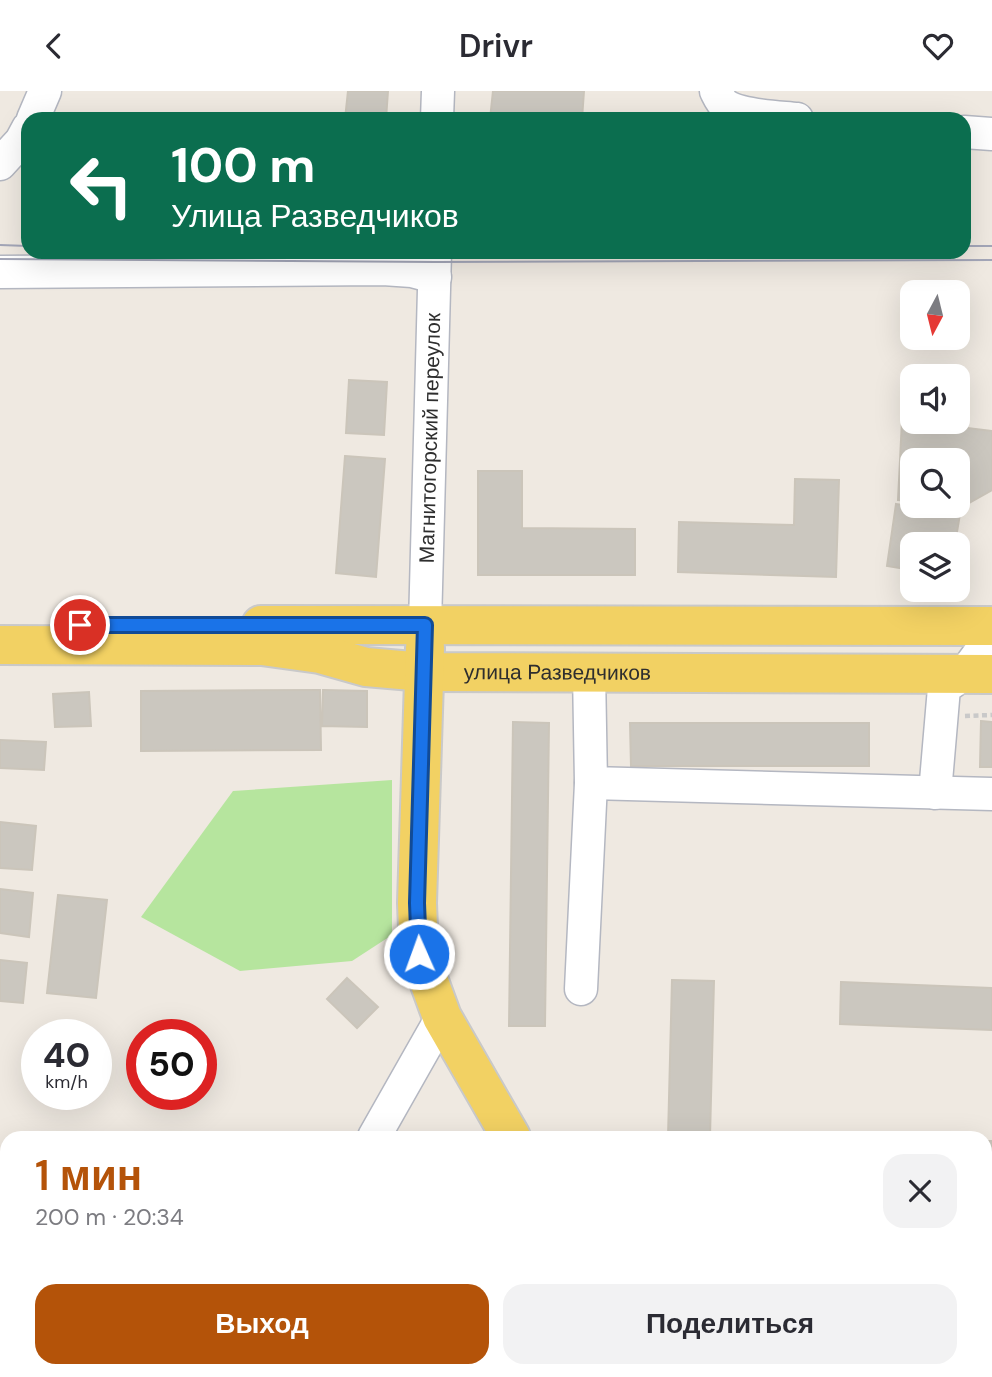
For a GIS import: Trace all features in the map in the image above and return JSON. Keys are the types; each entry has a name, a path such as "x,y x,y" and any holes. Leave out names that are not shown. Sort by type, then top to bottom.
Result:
{"main road":[{"path":"0,625 992,626"},
{"path":"425,625 417,903 419,954 442,1017 508,1131"},
{"name":"улица Разведчиков","path":"0,645 262,646 320,654 366,667 424,672 978,674"}],"street":[{"path":"36,112 45,91"},
{"path":"437,112 438,91"},
{"path":"716,91 724,105 745,112"},
{"path":"971,132 992,134"},
{"path":"0,164 21,139"},
{"path":"0,272 412,271 435,264"},
{"name":"Магнитогорский переулок","path":"425,625 435,264"},
{"path":"935,793 944,688 978,674 992,636"},
{"path":"580,989 591,783 589,672"},
{"path":"591,783 992,794"},
{"path":"377,1131 442,1017"}],"green space":[{"path":"392,780 392,935 352,961 240,971 141,917 233,791"}],"building":[{"path":"348,91 388,91 386,112 346,112"},
{"path":"493,91 584,91 582,112 491,112"},
{"path":"349,380 387,382 384,435 346,433"},
{"path":"970,428 992,431 992,490 970,502 970,448 901,448 901,434 970,434"},
{"path":"345,456 385,459 376,577 336,573"},
{"path":"900,460 900,500 898,500"},
{"path":"478,471 522,471 522,528 635,529 635,575 478,575"},
{"path":"795,479 839,480 836,577 678,572 679,522 794,525"},
{"path":"896,504 900,505 900,518 959,518 957,532 900,532 900,568 887,566"},
{"path":"320,690 321,750 141,751 141,691"},
{"path":"323,690 367,691 367,727 322,726"},
{"path":"89,692 91,726 55,727 53,694"},
{"path":"981,721 992,722 992,767 980,767"},
{"path":"513,722 549,723 545,1026 509,1026"},
{"path":"630,723 869,723 869,766 631,766"},
{"path":"0,740 46,742 44,770 0,768"},
{"path":"0,822 36,826 32,870 0,868"},
{"path":"0,889 33,893 29,937 0,933"},
{"path":"58,895 107,900 96,998 47,993"},
{"path":"0,960 27,963 23,1003 0,1001"},
{"path":"347,978 378,1007 357,1028 327,999"},
{"path":"672,980 714,981 710,1131 668,1131"},
{"path":"841,982 992,988 992,1030 840,1024"}],"tram line":[{"path":"0,245 21,246"},
{"path":"971,246 992,246"},
{"path":"0,259 436,262 992,260"}],"route":[{"path":"80,625 425,625 417,903 419,954"}]}
